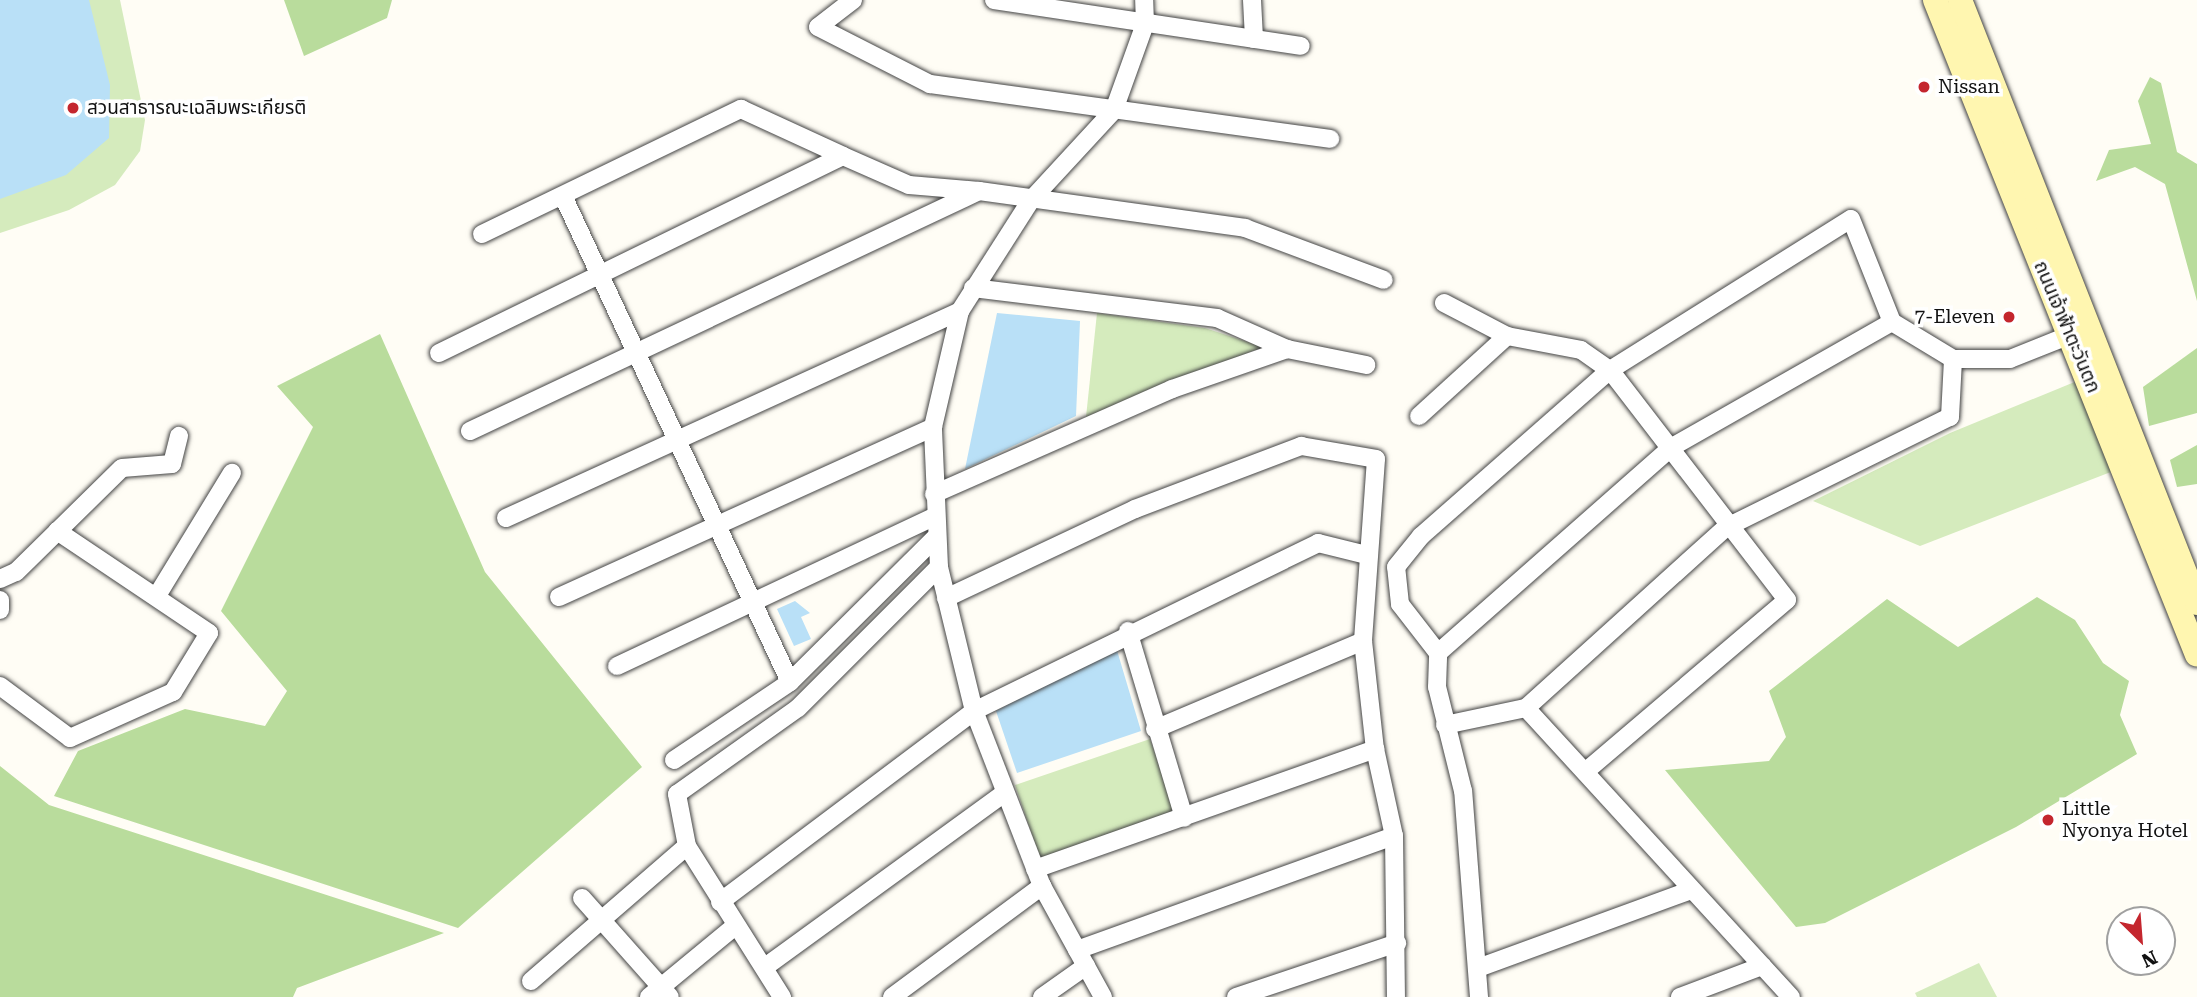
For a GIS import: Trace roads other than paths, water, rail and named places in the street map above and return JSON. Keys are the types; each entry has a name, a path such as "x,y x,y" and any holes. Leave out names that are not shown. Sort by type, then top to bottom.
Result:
{"main road":[{"name":"ถนนเจ้าฟ้าตะวันตก","path":"1935,0 2197,655"},
{"name":"ถนนเจ้าฟ้าตะวันตก","path":"1960,0 2196,596"}],"street":[{"path":"853,0 818,27 930,84 1330,139"},
{"path":"994,0 1032,3 1145,24 1301,46"},
{"path":"1103,997 1038,878 1002,795 974,711 939,567 934,517 933,428 960,311 1031,200 1114,110 1145,24 1144,0"},
{"path":"1252,0 1254,39"},
{"path":"482,234 741,109 909,185 979,191 1245,228 1384,280"},
{"path":"439,354 600,272 843,156"},
{"path":"470,431 639,356 979,191"},
{"path":"564,196 718,522 790,682"},
{"path":"1479,997 1462,791 1445,725 1438,653 1400,604 1396,567 1421,536 1610,370 1851,219 1892,322 1953,359 2010,359 2070,335"},
{"path":"973,288 1217,318 1287,349 1366,365"},
{"path":"1444,303 1507,336 1581,350 1610,370 1672,447 1725,528 1787,600 1585,772"},
{"path":"506,518 678,436 960,311"},
{"path":"1438,653 1672,447 1892,322"},
{"path":"1419,416 1507,336"},
{"path":"934,494 1172,389 1287,349"},
{"path":"1445,725 1526,708 1725,528 1950,417 1953,359"},
{"path":"559,597 718,522 933,428"},
{"path":"0,579 57,531 122,468 172,464 179,436"},
{"path":"946,598 1135,509 1301,446 1376,459 1367,555 1363,641 1374,749 1394,836 1396,997"},
{"path":"158,594 232,473"},
{"path":"617,666 934,517"},
{"path":"0,685 70,738 173,692 209,633 158,594 57,531"},
{"path":"674,760 790,682 935,538"},
{"path":"720,902 974,711 1128,631 1318,543 1367,555"},
{"path":"782,997 765,967 734,927 687,846 677,794 798,708 939,567"},
{"path":"0,600 0,610"},
{"path":"1128,631 1155,729 1184,818"},
{"path":"1155,729 1363,641"},
{"path":"1526,708 1688,891 1791,997"},
{"path":"892,997 1038,878 1184,818 1374,749"},
{"path":"765,967 1002,795"},
{"path":"1077,950 1394,836"},
{"path":"531,981 687,846"},
{"path":"1478,968 1688,891"},
{"path":"582,898 661,993 734,927"},
{"path":"1236,997 1397,943"},
{"path":"1680,997 1762,966"},
{"path":"1042,997 1086,967"}],"water":[{"name":"สวนสาธารณะเฉลิมพระเกียรติ","path":"0,0 89,0 110,85 109,138 66,175 0,199"},
{"path":"997,313 1080,321 1076,416 965,469"},
{"path":"795,601 810,613 801,617 811,639 794,646 777,609"},
{"path":"1116,647 1141,731 1017,773 996,711"}],"place":[{"name":"Nissan","path":"1924,87"},
{"name":"สวนสาธารณะเฉลิมพระเกียรติ","path":"73,108"},
{"name":"7-Eleven","path":"2009,317"},
{"name":"Little Nyonya Hotel","path":"2048,820"}]}
